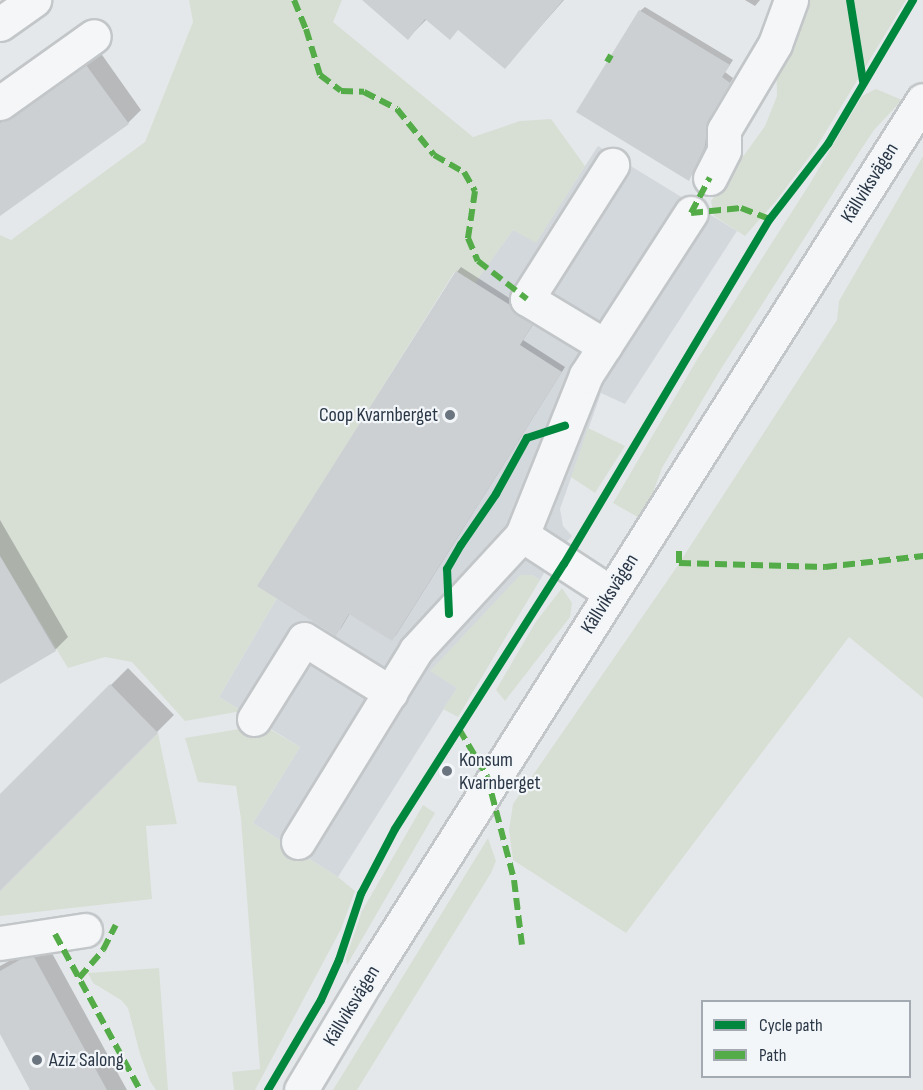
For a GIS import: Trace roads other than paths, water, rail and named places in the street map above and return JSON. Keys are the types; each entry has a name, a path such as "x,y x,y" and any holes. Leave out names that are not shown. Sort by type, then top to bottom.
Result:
{"street":[{"path":"0,24 34,0"},
{"path":"710,178 724,150 724,130 775,44 791,0"},
{"path":"0,103 94,36"},
{"name":"Källviksvägen","path":"301,1090 366,981 923,100"},
{"path":"605,346 527,298 612,165"},
{"path":"298,842 416,650 522,535 586,375 691,213"},
{"path":"522,535 611,593"},
{"path":"254,719 304,639 391,693"},
{"path":"0,943 85,930"}],"place":[{"name":"Coop Kvarnberget","path":"450,415"},
{"name":"Konsum Kvarnberget","path":"447,771"},
{"name":"Aziz Salong","path":"37,1060"}]}
